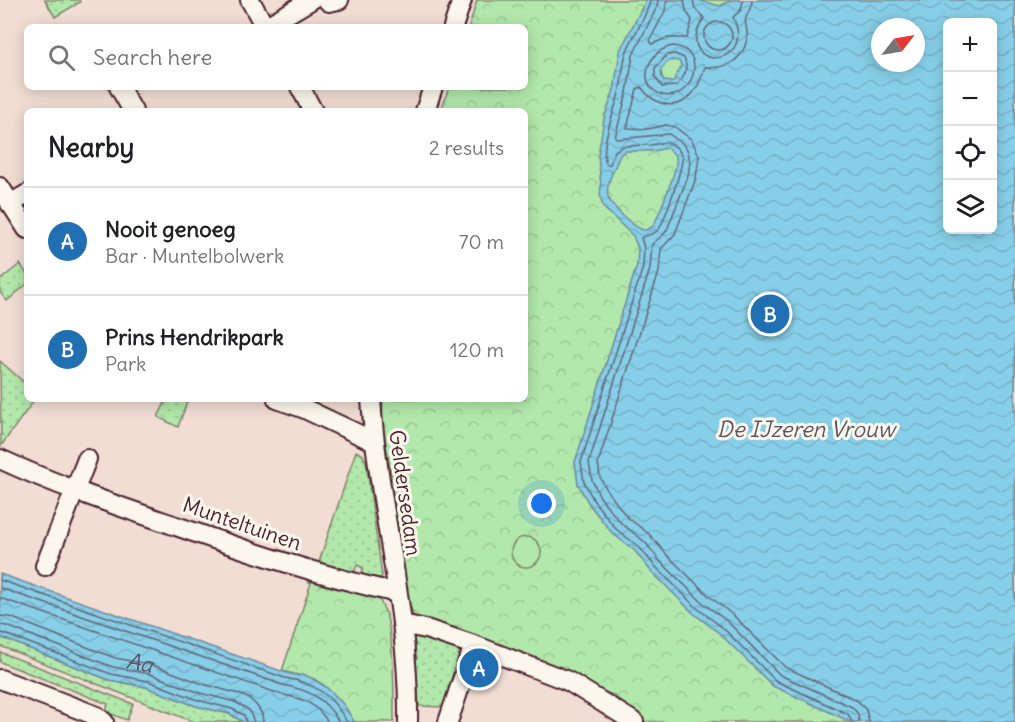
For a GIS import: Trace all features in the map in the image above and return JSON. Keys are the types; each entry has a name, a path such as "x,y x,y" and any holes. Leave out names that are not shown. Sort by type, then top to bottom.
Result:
{"street":[{"path":"250,0 263,24"},
{"path":"270,24 311,0"},
{"path":"327,0 329,2 339,0"},
{"path":"454,24 462,0"},
{"path":"121,90 131,108"},
{"path":"302,90 311,108"},
{"path":"426,108 432,90"},
{"path":"0,187 24,225"},
{"path":"10,204 24,196"},
{"path":"285,402 375,442"},
{"name":"Geldersedam","path":"370,402 402,624 408,722"},
{"name":"Munteltuinen","path":"0,459 74,491 305,570 397,593"},
{"path":"45,566 87,459"},
{"path":"402,624 426,629 474,645 568,681 634,722"},
{"path":"448,722 474,645"},
{"path":"0,679 98,716 104,722"}],"green space":[{"path":"45,0 79,0 80,2 55,17"},
{"name":"De IJzeren Vrouw","path":"477,0 1015,0 1015,722 646,722 613,695 416,623 409,602 404,602 388,481 392,480 382,421 383,402 528,402 528,108 442,108 448,90 528,90 528,24 470,24"},
{"path":"20,264 24,270 24,287 7,301 0,292 0,280"},
{"path":"0,361 24,382 24,402 33,402 1,446"},
{"path":"166,402 187,402 178,427 158,417"},
{"path":"356,451 363,455 366,462 382,576 379,580 360,580 363,568 357,565 352,578 314,561 319,562"},
{"path":"526,537 536,542 541,552 536,562 526,567 516,562 511,552 516,542"},
{"path":"310,578 380,600 386,615 391,643 394,722 354,722 325,686 314,679 282,671 311,583 307,581"},
{"path":"421,634 461,646 443,707 419,706 414,636"},
{"path":"0,637 109,680 146,687 196,706 230,714 243,722 194,722 0,646"},
{"path":"0,652 133,704 127,720 106,712 108,704 0,662"}],"water":[{"name":"De IJzeren Vrouw","path":"646,0 698,0 720,6 732,0 1015,0 1015,722 851,722 773,686 719,633 693,613 650,570 635,551 612,533 589,504 578,484 575,462 637,265 638,248 633,236 603,207 600,195 598,155 604,119 614,90 620,51","holes":["671,60 679,61 681,66 673,82 664,81 661,74 662,69","667,148 675,155 675,171 654,225 646,230 642,229 624,217 613,205 607,191 609,181 620,155 625,151 653,151"]},
{"name":"Aa","path":"0,574 287,673 300,676 303,674 319,682 333,693 345,706 354,722 243,722 230,714 196,706 146,687 109,680 0,637"}],"place":[{"name":"Prins Hendrikpark","path":"770,314"},
{"name":"Nooit genoeg","path":"479,668"}]}
